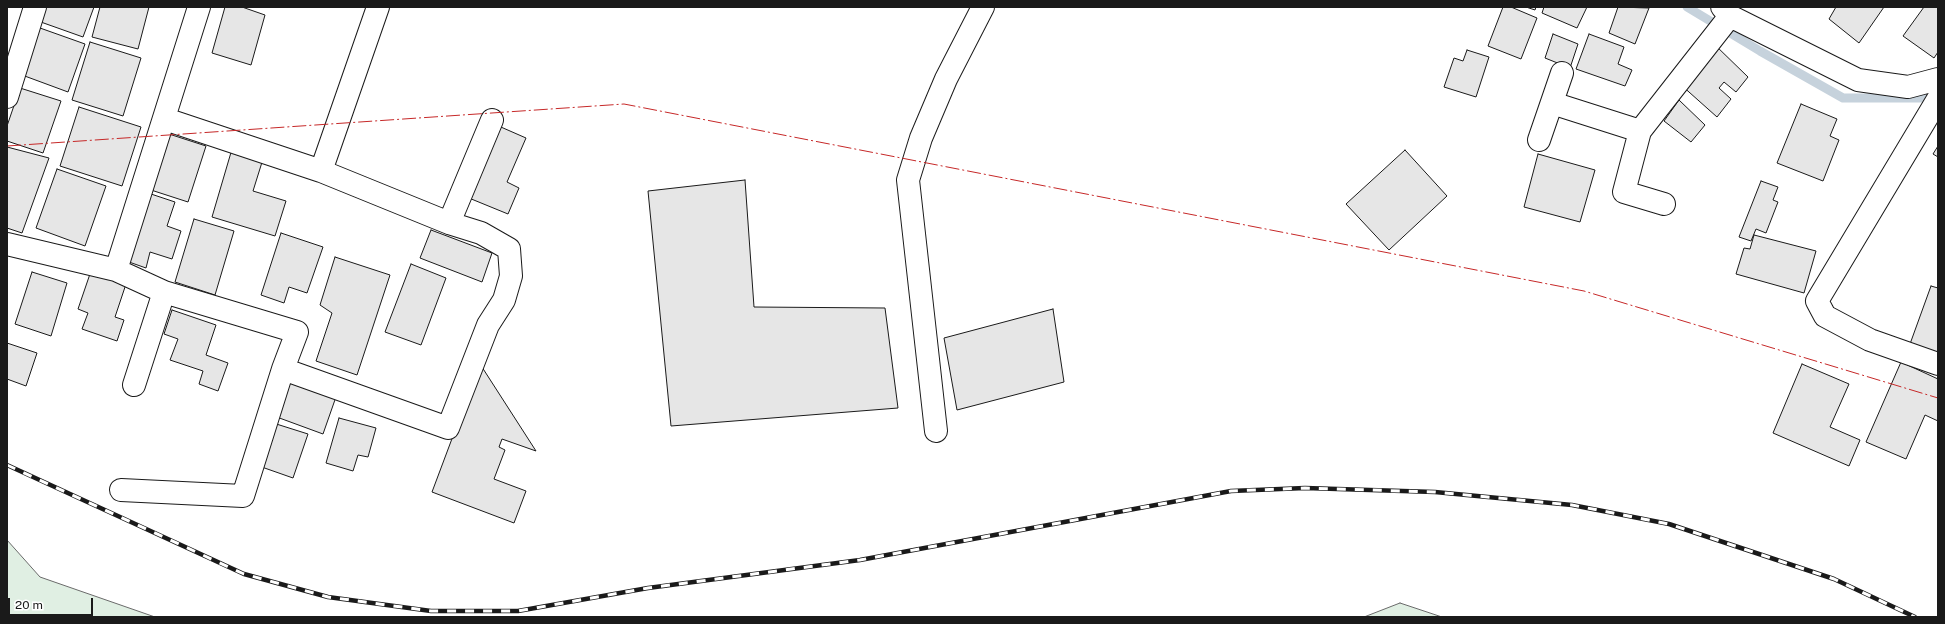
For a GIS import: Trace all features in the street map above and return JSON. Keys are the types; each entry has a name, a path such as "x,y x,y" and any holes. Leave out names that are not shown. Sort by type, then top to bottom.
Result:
{"street":[{"path":"7,97 36,7"},
{"path":"116,270 165,119 199,7"},
{"path":"321,171 378,7"},
{"path":"936,431 908,180 921,138 946,79 983,7"},
{"path":"1664,204 1624,192 1640,131 1726,11 1858,80 1908,87 1938,79"},
{"path":"1539,140 1562,73"},
{"path":"1552,103 1640,131"},
{"path":"1935,104 1817,302 1825,316 1870,340 1938,364"},
{"path":"165,119 321,171 449,223 481,233 509,249 512,276 504,300 488,325 448,428 283,368"},
{"path":"449,223 492,120"},
{"path":"7,244 116,270 164,292 297,332 283,368 243,496 122,490"},
{"path":"134,385 164,292"}],"green space":[{"path":"7,540 40,577 155,617 7,617"},
{"path":"1400,603 1442,617 1364,617"}],"building":[{"path":"43,7 94,7 83,37 38,21"},
{"path":"100,7 149,7 138,49 92,37"},
{"path":"225,7 242,7 265,15 251,65 212,53"},
{"path":"1503,7 1511,7 1537,18 1521,59 1488,46"},
{"path":"1526,7 1536,7 1535,10"},
{"path":"1544,7 1587,7 1577,28 1542,13"},
{"path":"1618,7 1649,8 1635,44 1609,33"},
{"path":"1836,7 1884,7 1859,43 1829,19"},
{"path":"1924,7 1938,7 1938,52 1934,58 1903,36"},
{"path":"40,28 85,44 68,92 22,75"},
{"path":"1553,34 1578,44 1570,68 1545,58"},
{"path":"1589,34 1624,47 1618,64 1632,70 1625,86 1576,69"},
{"path":"90,42 141,58 123,116 72,100"},
{"path":"1713,43 1748,77 1736,92 1724,82 1719,88 1731,99 1717,117 1680,84"},
{"path":"1467,50 1489,57 1476,97 1444,87 1454,58 1463,61"},
{"path":"20,88 61,101 43,153 7,141 7,126"},
{"path":"1679,100 1705,125 1691,142 1664,121"},
{"path":"1801,104 1837,119 1830,136 1839,140 1823,181 1777,163"},
{"path":"79,107 141,127 122,186 60,166"},
{"path":"494,124 526,138 507,182 519,188 508,214 464,196"},
{"path":"169,134 206,146 188,202 151,190"},
{"path":"1938,146 1938,157 1933,154"},
{"path":"7,147 49,158 22,233 7,228"},
{"path":"232,149 263,159 253,191 286,201 275,236 212,217"},
{"path":"1405,150 1447,196 1389,250 1346,204"},
{"path":"1538,154 1595,170 1580,222 1524,207"},
{"path":"57,169 106,186 85,246 36,228"},
{"path":"745,180 754,307 885,308 898,408 671,426 648,191"},
{"path":"1761,181 1778,187 1773,200 1778,202 1766,233 1756,229 1751,241 1739,237"},
{"path":"151,194 175,202 167,226 181,231 172,259 150,252 146,268 129,262"},
{"path":"194,219 234,231 215,295 175,282"},
{"path":"431,230 492,253 482,282 420,258"},
{"path":"281,233 323,247 307,293 289,287 284,303 261,295"},
{"path":"1754,235 1816,251 1804,293 1736,274 1744,248 1750,249"},
{"path":"335,257 390,275 357,375 316,361 332,313 320,305"},
{"path":"411,264 446,278 421,345 385,332"},
{"path":"92,268 127,281 115,317 124,320 117,341 82,329 88,313 78,309"},
{"path":"32,272 67,283 51,336 15,324"},
{"path":"1931,286 1938,288 1938,356 1910,344"},
{"path":"1053,309 1064,382 957,410 944,338"},
{"path":"172,310 216,325 206,355 228,363 218,391 199,384 203,371 170,360 178,339 164,334"},
{"path":"7,343 37,353 26,386 7,379"},
{"path":"1901,362 1938,379 1938,421 1925,415 1906,459 1866,442"},
{"path":"480,364 536,451 502,439 499,447 505,450 494,479 526,491 514,523 432,492"},
{"path":"1802,364 1849,384 1830,427 1860,440 1849,466 1773,433"},
{"path":"288,376 337,394 323,434 274,416"},
{"path":"339,418 376,428 368,457 358,455 353,471 326,463"},
{"path":"270,422 308,434 293,478 256,465"}],"waterway":[{"path":"1687,7 1760,51 1843,98 1937,98"}],"railway":[{"path":"7,465 244,574 328,597 431,611 518,611 648,588 860,560 1231,491 1305,488 1435,492 1572,505 1669,524 1834,579 1915,617"}],"power":[{"path":"7,146 624,104 1584,291 1938,398"}]}
